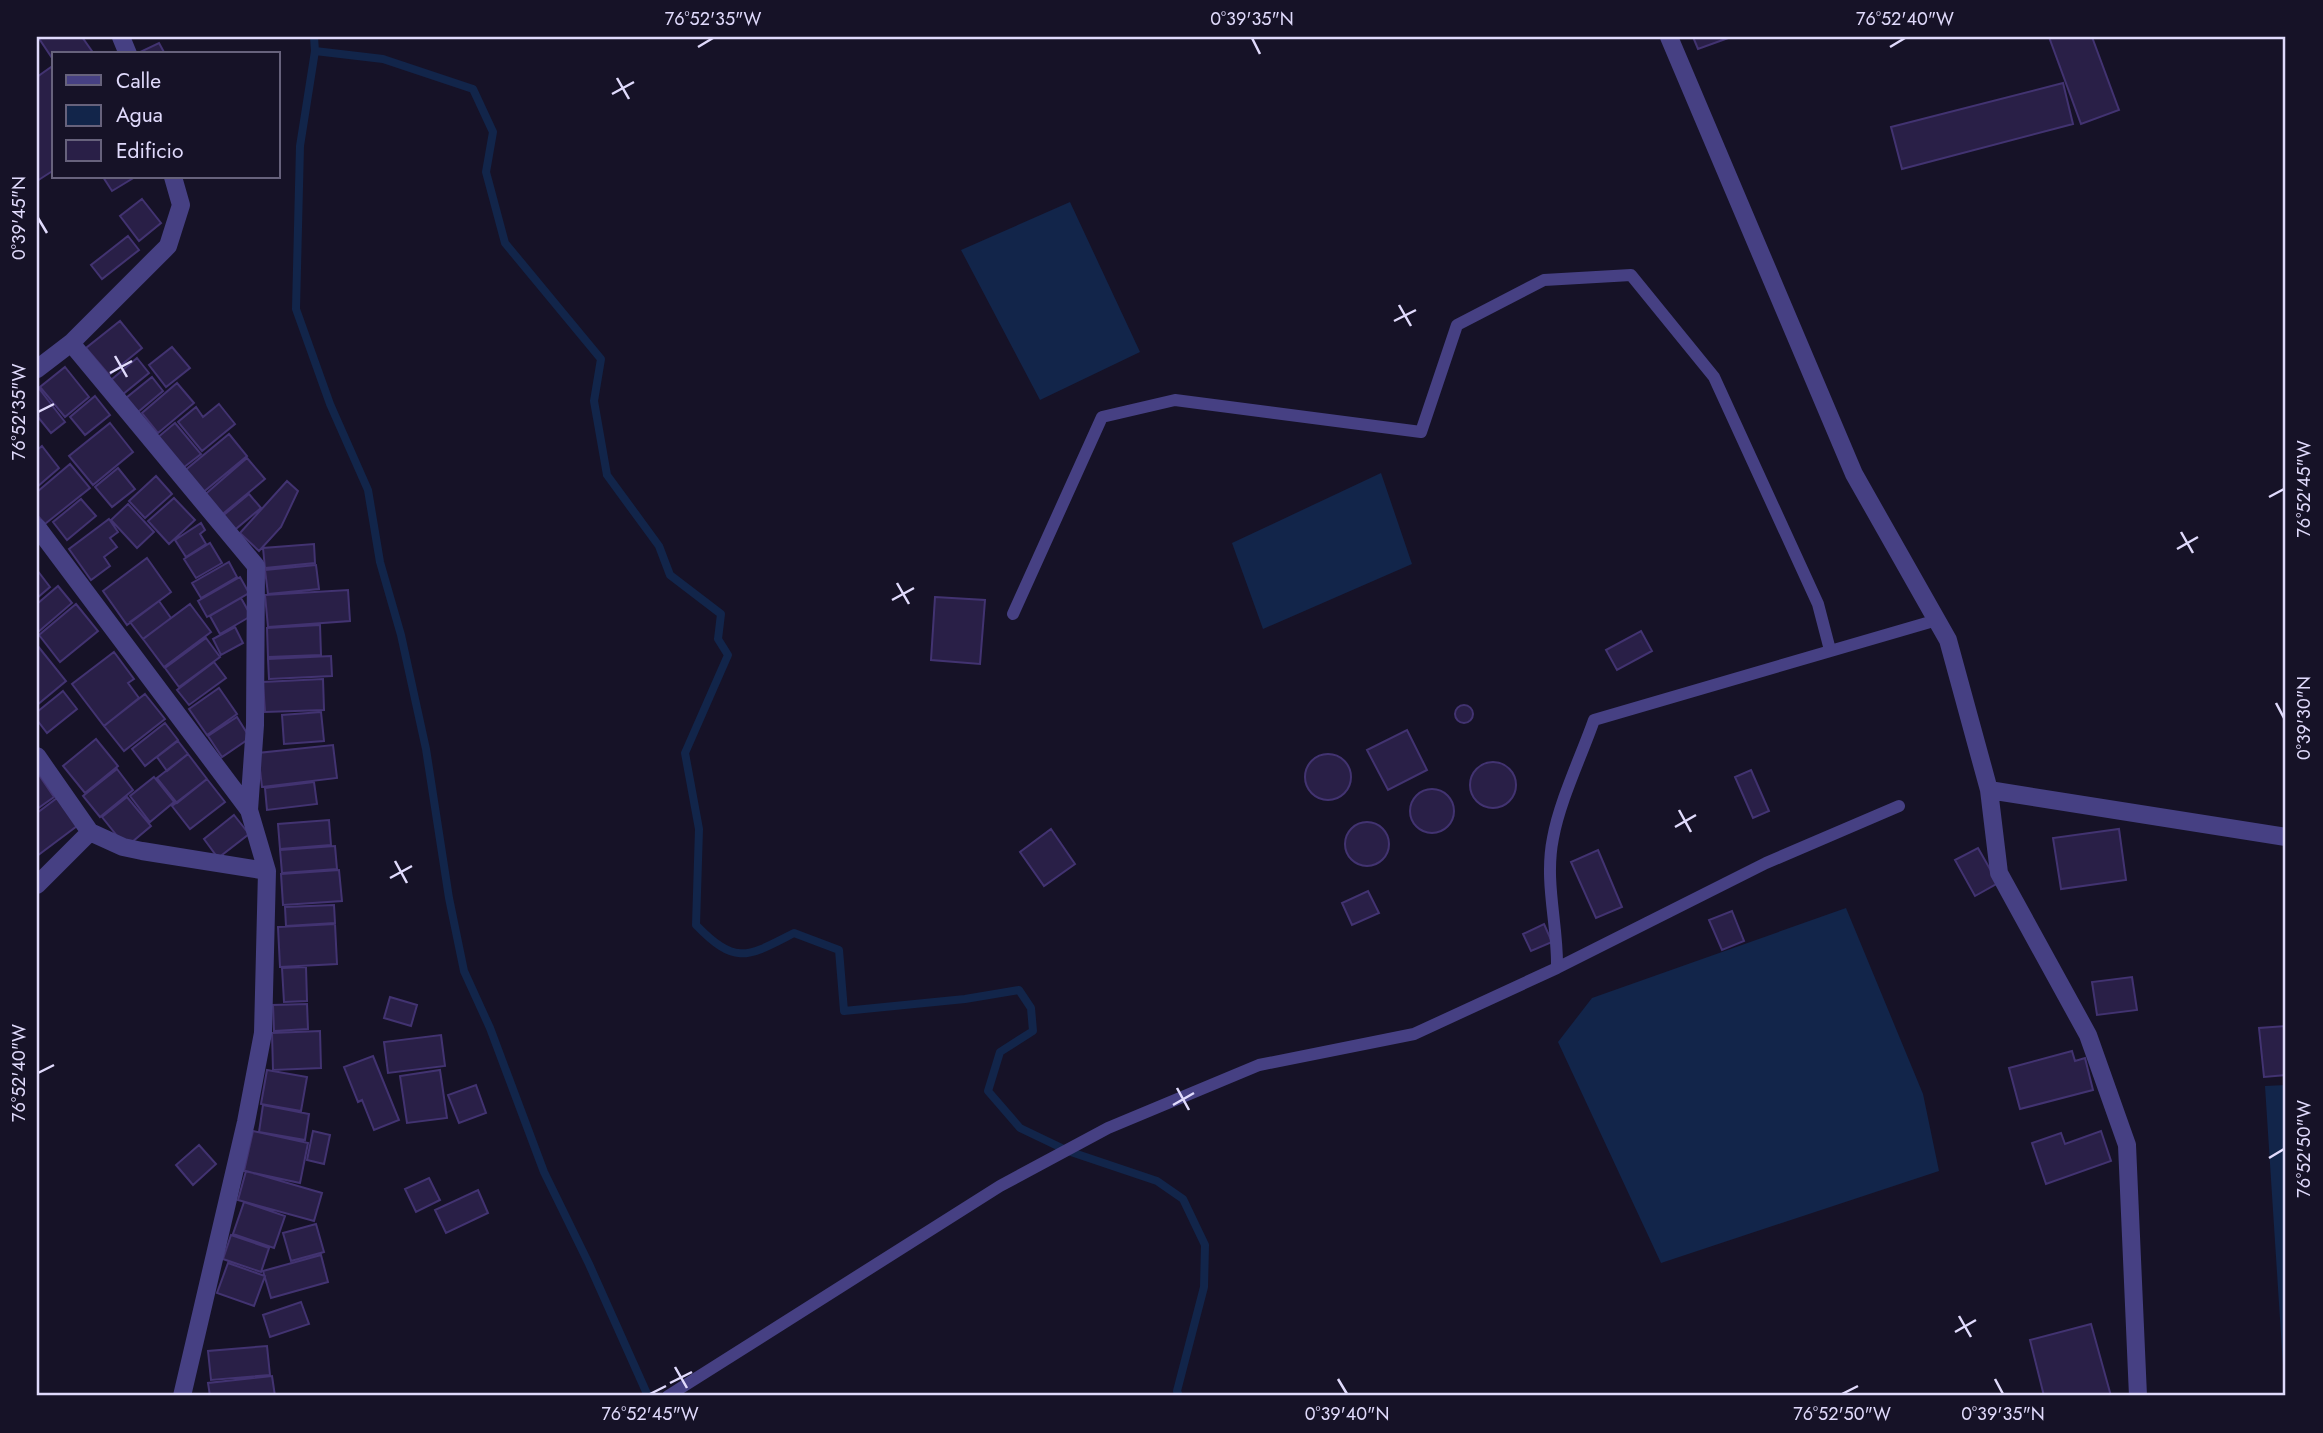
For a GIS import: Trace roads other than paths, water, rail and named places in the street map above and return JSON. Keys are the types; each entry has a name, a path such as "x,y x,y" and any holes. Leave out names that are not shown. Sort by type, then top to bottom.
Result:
{"street":[{"path":"1669,37 1854,474 1948,640 1989,790 1999,873 2088,1035 2127,1145 2137,1396"},
{"path":"37,369 71,343 168,246 181,205 173,178"},
{"path":"71,343 256,566 255,725 249,810"},
{"path":"37,527 249,810 267,871 263,1034 246,1122 182,1396"},
{"path":"37,756 90,832 123,847 267,871"},
{"path":"1989,790 2286,837"},
{"path":"37,885 90,832"}],"lane":[{"path":"1013,614 1102,417 1175,400 1421,432 1457,325 1544,280 1631,275 1714,377 1818,604 1830,650"},
{"path":"1557,968 1558,936 1550,903 1553,839 1594,720 1937,621"},
{"path":"668,1396 1000,1186 1108,1128 1259,1065 1414,1034 1557,968 1766,863 1899,806"}],"water":[{"path":"1070,202 1140,352 1040,400 961,250"},
{"path":"1381,473 1412,564 1263,629 1232,543"},
{"path":"1846,908 1923,1094 1939,1171 1661,1263 1558,1042 1592,998"},
{"path":"2286,1085 2286,1381 2284,1381 2265,1086"}],"waterway":[{"path":"314,37 315,51 300,146 296,309 330,404 368,490 380,562 401,635 426,749 449,898 464,971 490,1028 544,1172 648,1396"},
{"path":"315,51 383,59 473,89 493,132 486,172 505,243 601,359 594,401 607,475 659,546 670,575 721,614 718,639 728,655 685,753 699,829 696,925 732,952 753,952 794,933 839,950 844,1011 965,999 1019,990 1031,1008 1033,1031 1000,1052 988,1091 1020,1128 1068,1151 1157,1181 1183,1199 1205,1245 1204,1287 1177,1391 1179,1396"}]}
